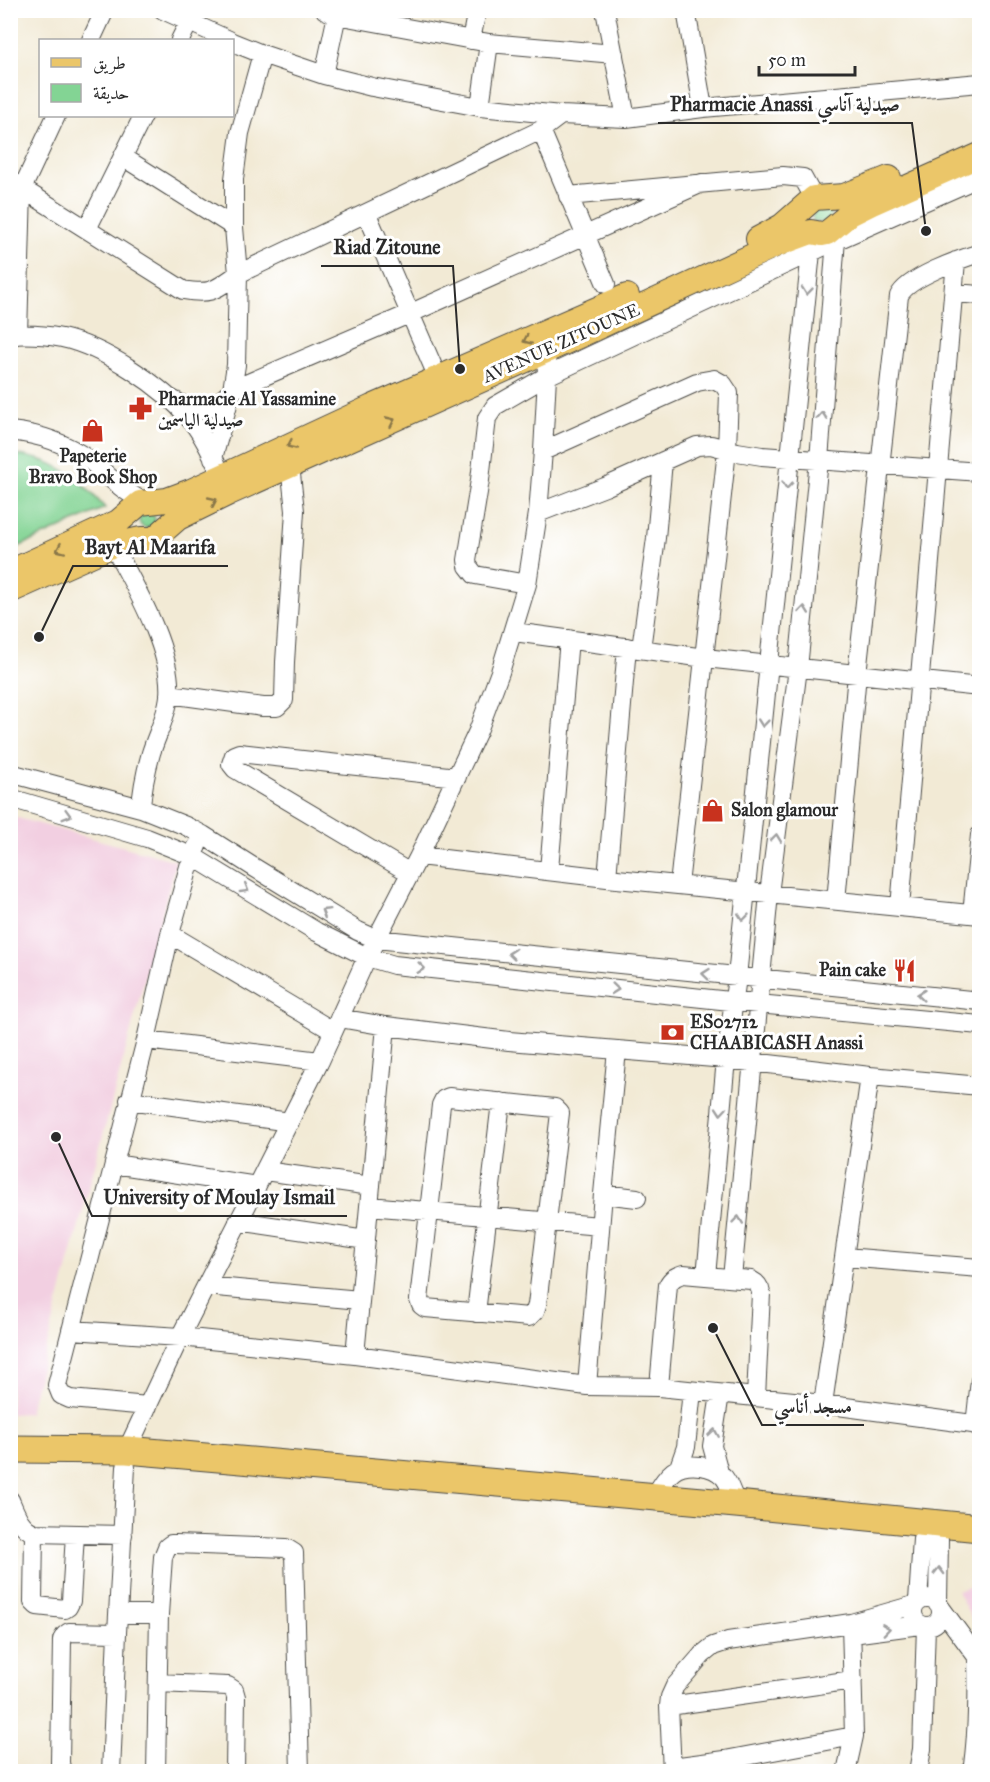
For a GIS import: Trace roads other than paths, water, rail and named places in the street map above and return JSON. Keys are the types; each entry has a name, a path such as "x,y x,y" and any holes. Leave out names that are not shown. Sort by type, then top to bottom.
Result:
{"highway":[{"path":"10,1449 654,1497 980,1528"},
{"path":"10,1464 58,1464 127,1458 980,1544"}],"main road":[{"name":"AVENUE ZITOUNE","path":"10,572 118,522 136,503 167,500 218,467 438,378 770,233 816,200 844,196 865,189 980,138"},
{"name":"AVENUE ZITOUNE","path":"10,591 113,545 152,535 178,518 290,465 776,245 824,235 850,214 980,155"},
{"path":"816,200 833,201 840,212 824,235 804,225 803,210 816,200"},
{"path":"136,503 157,504 165,513 166,519 152,535 135,536 128,525 136,503"}],"street":[{"path":"91,39 105,10"},
{"path":"163,10 192,17 228,39"},
{"path":"477,10 480,42 480,107"},
{"path":"605,10 626,118"},
{"path":"686,10 703,108"},
{"path":"324,75 333,12 480,42 614,54"},
{"path":"181,39 192,17"},
{"path":"234,42 324,75 372,87 480,107 561,115 626,118 703,108 980,83"},
{"path":"218,467 236,365 238,274 234,227 234,179 240,133 262,54"},
{"path":"16,185 183,290 214,291 238,274 541,130 561,115"},
{"path":"55,117 16,185 14,335 61,338 87,346 147,380 189,418 202,436 218,467"},
{"path":"87,229 143,117"},
{"path":"541,130 606,284"},
{"path":"123,157 234,227"},
{"path":"568,196 793,176 802,178 816,200"},
{"path":"527,584 475,575 468,566 487,418 490,411 547,376 824,235 980,177"},
{"path":"168,397 190,408 202,410 213,407 232,390 702,183"},
{"path":"367,214 438,378"},
{"path":"706,1276 726,1059 737,977 789,458 824,235"},
{"path":"732,1278 769,894 798,668 819,460 824,235"},
{"path":"836,901 857,674 899,296 904,288 956,261 980,254"},
{"path":"900,907 956,261"},
{"path":"954,293 980,295"},
{"path":"111,1772 127,1458 180,1337 320,1061 367,957 478,730 514,632 527,584 538,513 547,376 546,351"},
{"path":"543,451 697,382 714,379 723,384 729,393 727,450 680,885"},
{"path":"10,431 36,435 64,445 90,461 136,503"},
{"path":"538,513 704,445 749,454 789,458 980,472"},
{"path":"607,878 634,648 656,538 663,461"},
{"path":"169,694 262,707 277,707 284,700 295,511 290,465"},
{"path":"113,545 159,642 165,662 169,694 151,753 141,808"},
{"path":"514,632 705,658 980,687"},
{"path":"549,870 569,639"},
{"path":"410,873 235,769 231,764 234,755 239,753 457,777"},
{"path":"10,773 141,808 203,834 328,914 358,932 376,939 980,1001"},
{"path":"10,798 147,838 192,856 317,932 367,957 394,965 980,1025"},
{"path":"148,1406 70,1399 61,1395 57,1386 146,1040 170,933 192,856 203,834"},
{"path":"418,856 607,878 976,915 980,835"},
{"path":"170,933 336,1024 386,1026 509,1041 726,1059 980,1086"},
{"path":"355,1355 386,1026"},
{"path":"146,1040 320,1061"},
{"path":"587,1386 617,1050"},
{"path":"823,1404 870,1076"},
{"path":"448,1097 501,1102 555,1108 560,1113 535,1311 529,1317 425,1308 421,1305 419,1293 430,1212 442,1101 448,1097"},
{"path":"129,1100 290,1122"},
{"path":"476,1313 501,1102"},
{"path":"114,1164 261,1179 371,1186"},
{"path":"603,1194 637,1198"},
{"path":"369,1206 600,1226"},
{"path":"238,1221 366,1240"},
{"path":"845,1257 980,1268"},
{"path":"659,1387 668,1284 676,1275 683,1274 732,1278 751,1280 760,1287 756,1397"},
{"path":"206,1286 360,1300"},
{"path":"71,1330 180,1337 355,1355 587,1386 659,1387 823,1404 977,1425 980,1380"},
{"path":"679,1467 686,1447 692,1391"},
{"path":"720,1394 712,1446 719,1472 729,1485 736,1504"},
{"path":"654,1497 665,1479 679,1467 688,1465 709,1467 719,1472"},
{"path":"10,1500 26,1530 34,1533 123,1535"},
{"path":"34,1533 33,1602 37,1606 65,1609 71,1601 75,1534"},
{"path":"918,1772 922,1749 923,1625 913,1616 930,1539"},
{"path":"854,1736 726,1766 672,1769 670,1697 675,1686 702,1655 713,1646 728,1641 852,1629 931,1626 940,1619 930,1539"},
{"path":"156,1772 159,1614 164,1551 171,1544 292,1550 295,1556 300,1772"},
{"path":"852,1629 928,1598 939,1605 978,1659 976,1748 972,1772"},
{"path":"118,1614 159,1614"},
{"path":"846,1772 854,1736 852,1629"},
{"path":"62,1772 60,1763 62,1640 69,1632 117,1632"},
{"path":"669,1706 854,1680"},
{"path":"158,1683 228,1686 234,1689 236,1696 235,1772"}],"place":[{"name":"Pharmacie Anassi صيدلية آناسي","path":"926,231"},
{"name":"Riad Zitoune","path":"460,369"},
{"name":"Pharmacie Al Yassamine صيدلية الياسمين","path":"140,409"},
{"name":"Papeterie Bravo Book Shop","path":"93,430"},
{"name":"Bayt Al Maarifa","path":"39,637"},
{"name":"Salon glamour","path":"713,810"},
{"name":"Pain cake","path":"904,970"},
{"name":"ES02712 CHAABICASH Anassi","path":"672,1032"},
{"name":"University of Moulay Ismail","path":"56,1137"},
{"name":"مسجد أناسي","path":"713,1328"}]}
